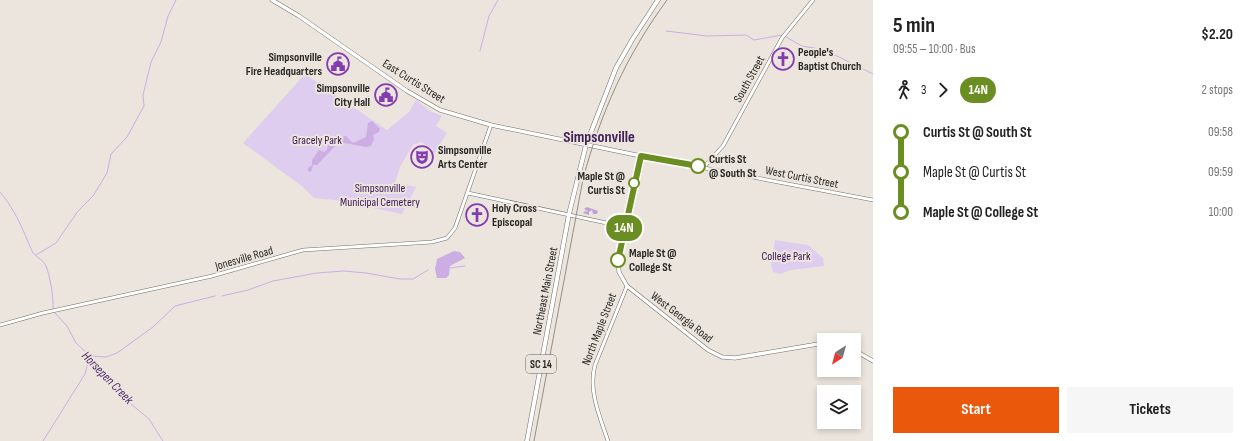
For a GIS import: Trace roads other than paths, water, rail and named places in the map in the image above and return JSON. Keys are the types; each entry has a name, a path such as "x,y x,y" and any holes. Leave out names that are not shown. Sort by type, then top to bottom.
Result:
{"main road":[{"name":"East Curtis Street","path":"272,0 299,16 427,104 444,112 491,125 586,145"},
{"name":"SC 14","path":"586,145 616,68 658,0"},
{"name":"West Curtis Street","path":"586,145 641,156"},
{"name":"Northeast Main Street","path":"527,441 569,214 586,145"},
{"name":"North Maple Street","path":"627,286 621,278 618,264 641,156"},
{"name":"West Georgia Road","path":"627,286 708,350 722,357 746,357 817,344"},
{"path":"861,354 873,361"}],"street":[{"name":"South Street","path":"704,167 722,146 782,38 813,0"},
{"name":"Jonesville Road","path":"0,325 32,316 212,276 303,250 440,241 449,236 454,230 468,194 491,125"},
{"name":"West Curtis Street","path":"641,156 873,200"},
{"path":"468,194 569,214 625,227"},
{"name":"North Maple Street","path":"608,441 594,397 592,384 593,372 627,286"}],"waterway":[{"path":"36,255 56,243 78,211 93,196 107,173 111,154 127,137 144,106 143,95 151,62 161,42 168,16 176,0"},
{"path":"480,51 489,16 498,0"},
{"path":"666,31 707,36 746,35 754,40 782,35"},
{"path":"786,37 802,46 825,50 873,74"},
{"name":"Horsepen Creek","path":"0,192 14,213 32,251 46,266 53,299 53,309"},
{"path":"450,268 465,266"},
{"path":"222,296 248,290 273,281 317,273 344,271 400,279 413,279 428,270"},
{"path":"90,356 106,357 117,353 153,327 175,306 215,296"},
{"name":"Horsepen Creek","path":"55,313 67,326 76,343 89,355"},
{"name":"Horsepen Creek","path":"89,357 131,404 149,419 163,441"},
{"path":"43,441 85,374 89,358"}],"railway":[{"path":"534,441 583,179 590,154 616,85 639,42 667,0"}],"place":[{"name":"People's Baptist Church","path":"783,59"},
{"name":"Simpsonville Fire Headquarters","path":"338,64"},
{"name":"Simpsonville City Hall","path":"386,95"},
{"name":"Simpsonville Arts Center","path":"422,157"},
{"name":"Curtis St @ South St","path":"698,166"},
{"name":"Maple St @ Curtis St","path":"634,183"},
{"name":"Holy Cross Episcopal","path":"477,215"},
{"name":"Maple St @ College St","path":"618,260"}],"district":[{"name":"Simpsonville","path":"599,136"}],"park label":[{"name":"Gracely Park","path":"317,140"},
{"name":"Simpsonville Municipal Cemetery","path":"380,195"},
{"name":"College Park","path":"786,256"}]}
